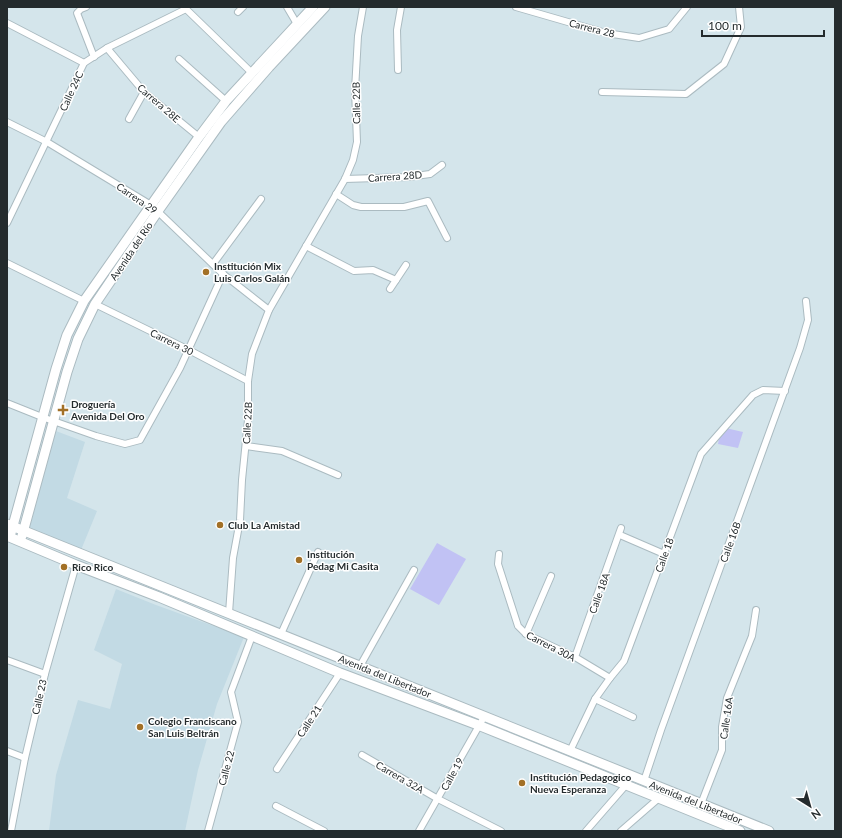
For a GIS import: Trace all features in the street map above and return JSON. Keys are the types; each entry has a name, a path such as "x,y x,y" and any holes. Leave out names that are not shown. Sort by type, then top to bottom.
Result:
{"main road":[{"name":"Avenida del Río","path":"8,536 56,369 67,335 84,301 226,101 313,7"},
{"name":"Avenida del Río","path":"20,541 67,372 78,339 95,304 221,122 269,67 325,7"},
{"name":"Avenida del Libertador","path":"10,526 766,830"},
{"name":"Avenida del Libertador","path":"8,536 76,565 159,597 340,673 478,725 740,831"}],"street":[{"path":"86,7 77,13 94,57"},
{"path":"287,7 297,24"},
{"name":"Calle 22B","path":"229,613 233,558 240,520 248,420 248,381 252,354 269,310 345,179 353,160 357,142 356,82 358,36 363,7"},
{"path":"398,70 397,30 401,7"},
{"name":"Carrera 28","path":"516,7 606,34 639,38 669,29 687,7"},
{"path":"602,92 686,94 724,64 741,27 739,7"},
{"path":"185,8 252,73"},
{"name":"Calle 24C","path":"7,223 84,63 107,48 185,8"},
{"path":"7,23 84,63"},
{"name":"Carrera 28E","path":"107,48 144,92 199,137"},
{"path":"179,59 226,101"},
{"path":"129,119 144,92"},
{"name":"Carrera 29","path":"7,122 47,142 151,205 223,274 269,310"},
{"name":"Carrera 28D","path":"345,179 408,177 430,174 442,165"},
{"path":"336,194 353,205 361,207 404,207 428,201 447,238"},
{"path":"213,264 261,199"},
{"path":"306,246 354,271 373,270 396,280"},
{"path":"7,263 84,301"},
{"path":"390,289 406,265"},
{"path":"7,403 96,436 125,444 140,440 154,418 189,350 223,274"},
{"name":"Calle 16B","path":"644,781 661,730 800,348 808,320 806,301"},
{"name":"Carrera 30","path":"95,304 248,381"},
{"name":"Calle 18","path":"570,751 595,699 624,661 701,454 753,395 763,390 784,391"},
{"path":"246,446 282,451 338,475"},
{"name":"Calle 18A","path":"575,658 620,535 621,528"},
{"path":"620,535 664,554"},
{"path":"281,634 318,552"},
{"name":"Carrera 30A","path":"499,554 498,564 518,626 526,634 575,658 610,678"},
{"name":"Calle 23","path":"11,831 45,674 76,565"},
{"path":"360,666 414,570"},
{"path":"526,634 551,576"},
{"name":"Calle 16A","path":"701,804 722,750 722,727 727,698 752,636 756,610"},
{"name":"Calle 22","path":"208,831 238,722 231,692 252,636"},
{"path":"7,660 45,674"},
{"name":"Calle 21","path":"277,769 340,673"},
{"path":"595,699 633,717"},
{"name":"Calle 19","path":"419,831 484,716"},
{"path":"7,751 26,758"},
{"name":"Carrera 32A","path":"362,755 438,799 501,831"},
{"path":"586,831 626,785"},
{"path":"621,831 659,798"},
{"path":"276,806 322,830"}],"shaded area":[{"path":"56,431 85,442 67,498 97,511 81,550 29,530"},
{"name":"Colegio Franciscano San Luis Beltrán","path":"116,589 244,637 217,704 198,770 185,831 49,831 56,775 78,700 110,709 122,664 94,650"}],"water":[{"path":"721,427 743,432 738,448 718,444"},
{"path":"437,543 466,559 439,605 410,589"}],"place":[{"name":"Institución Mix Luis Carlos Galán","path":"206,272"},
{"name":"Droguería Avenida Del Oro","path":"63,410"},
{"name":"Club La Amistad","path":"220,525"},
{"name":"Institución Pedag Mi Casita","path":"299,560"},
{"name":"Rico Rico","path":"64,567"},
{"name":"Colegio Franciscano San Luis Beltrán","path":"140,727"},
{"name":"Institución Pedagogico Nueva Esperanza","path":"522,783"}]}
